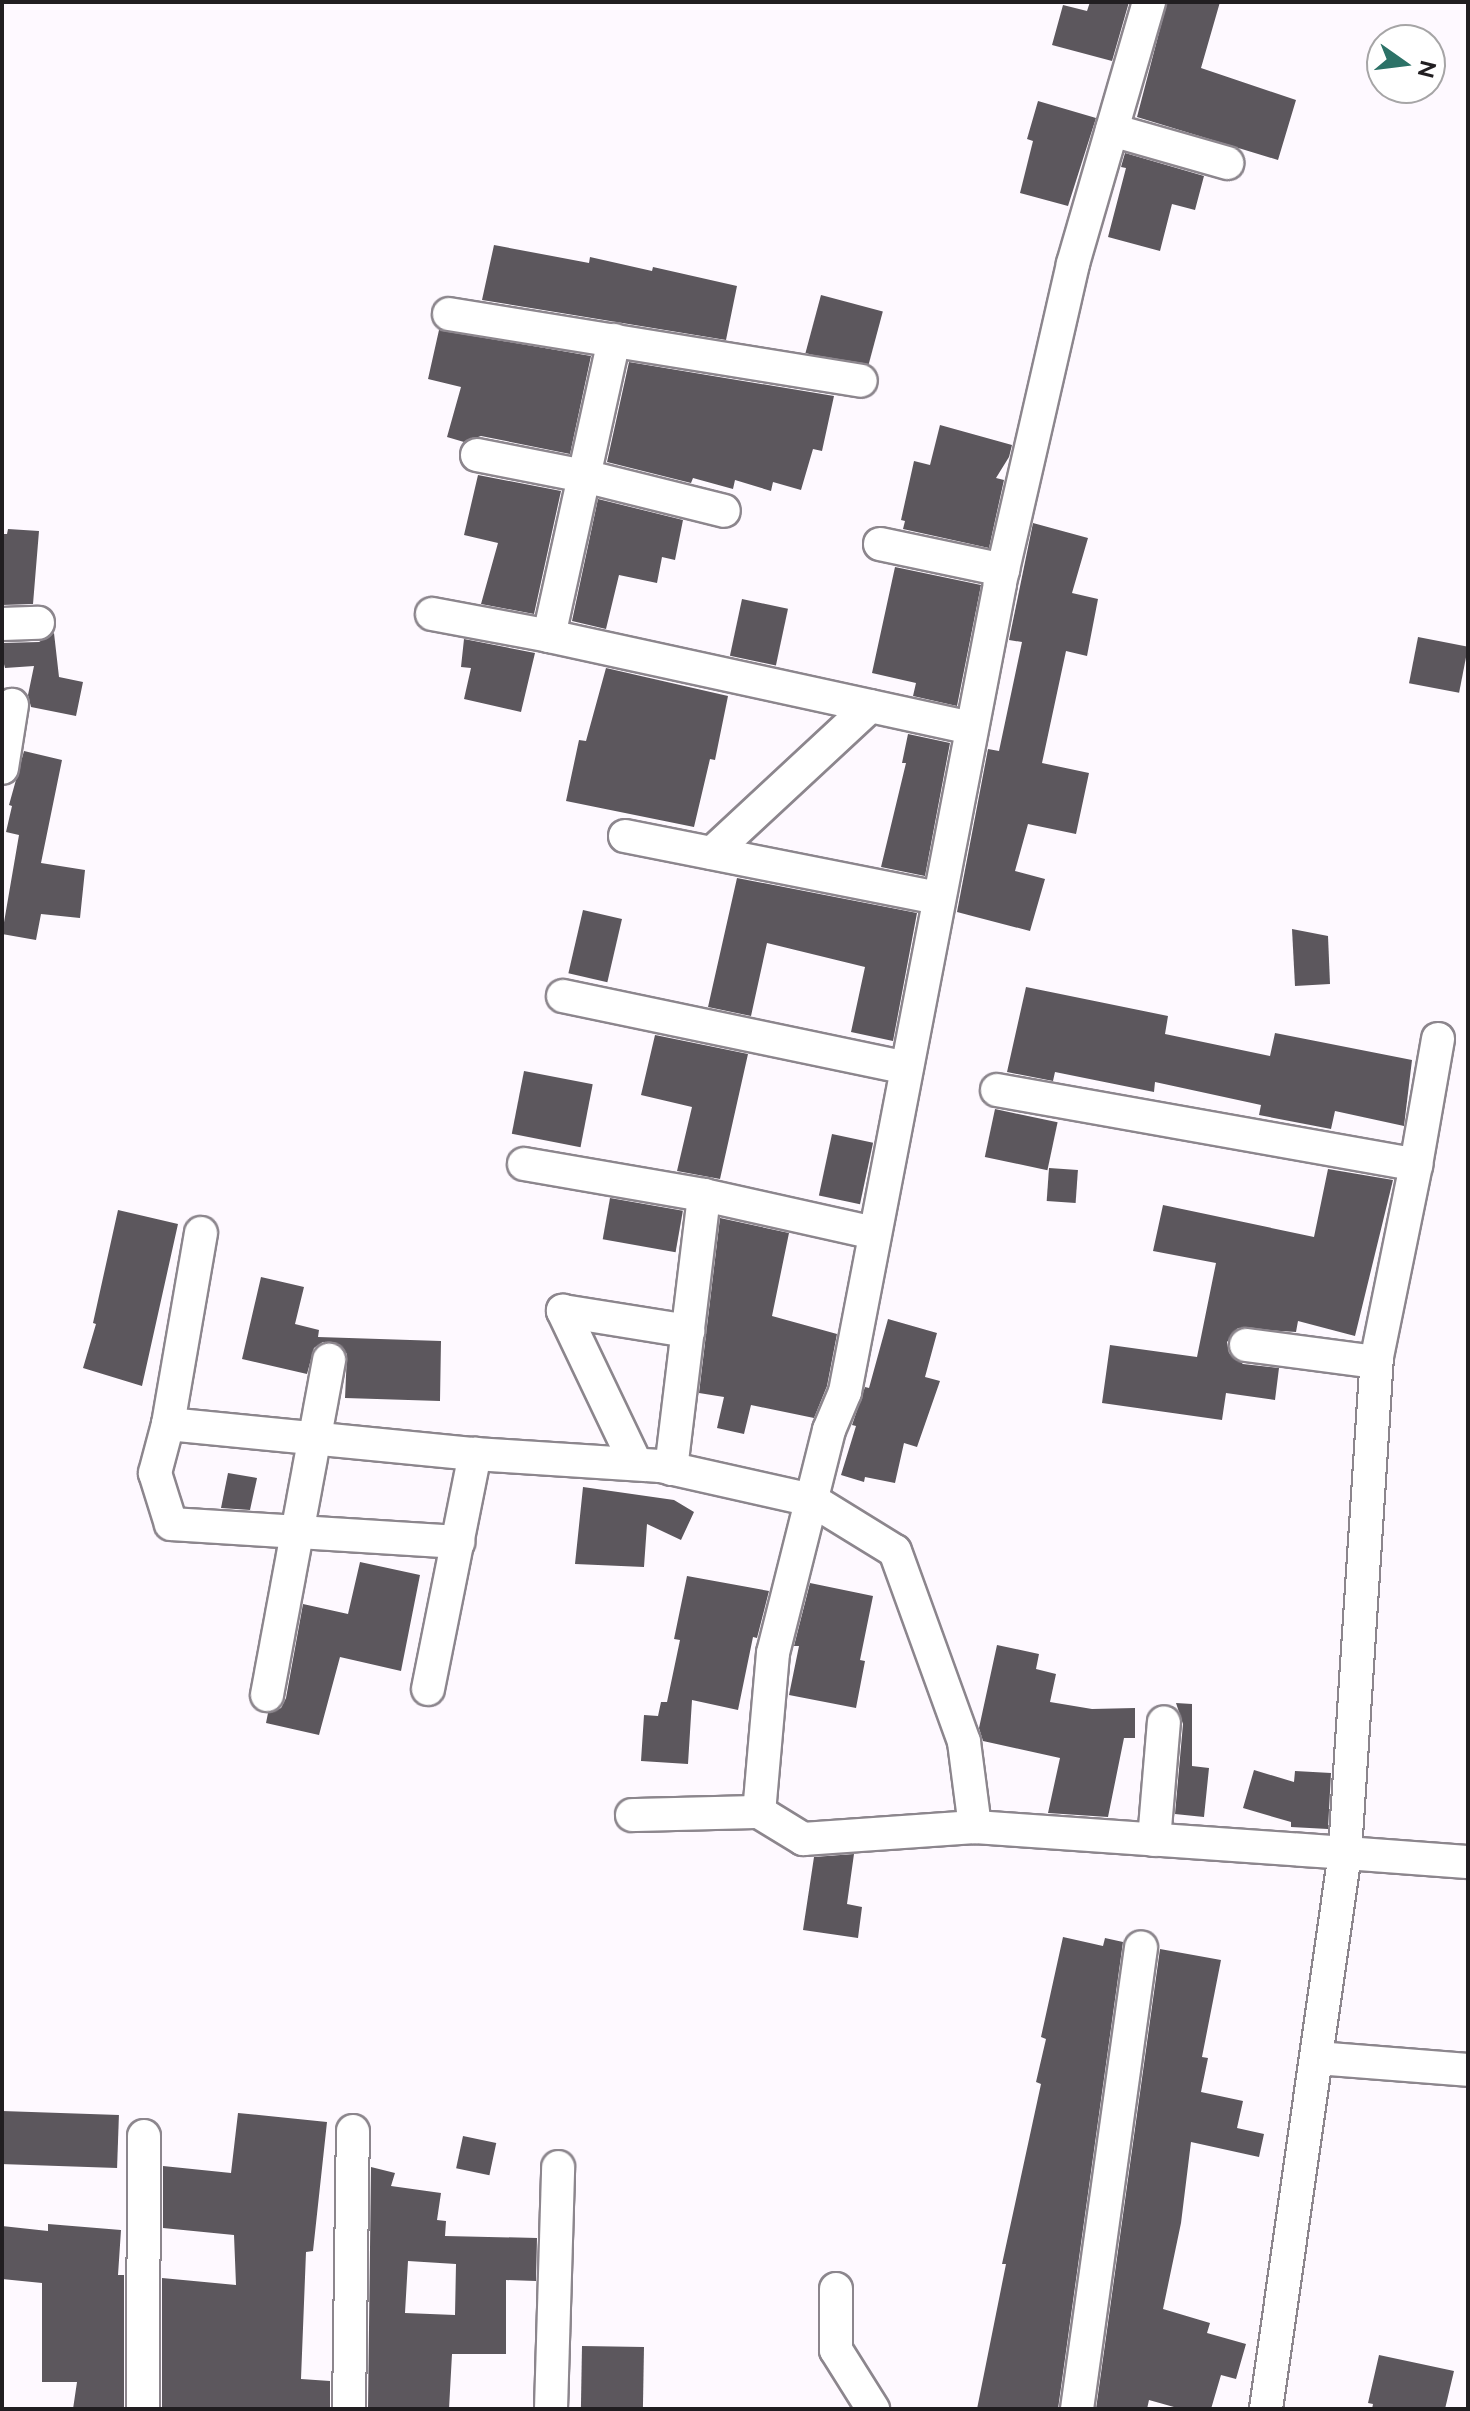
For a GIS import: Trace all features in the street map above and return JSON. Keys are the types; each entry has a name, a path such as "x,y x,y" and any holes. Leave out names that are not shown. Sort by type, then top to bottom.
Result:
{"street":[{"path":"759,1812 773,1653 829,1430 845,1392 1003,570 1073,264 1149,2"},
{"path":"1112,130 1227,163"},
{"path":"449,314 861,381"},
{"path":"549,636 614,340"},
{"path":"477,455 584,476 724,511"},
{"path":"880,544 1003,570"},
{"path":"432,614 549,636 971,728"},
{"path":"2,624 38,623"},
{"path":"2,768 12,705"},
{"path":"712,853 870,706"},
{"path":"625,836 938,898"},
{"path":"563,996 907,1068"},
{"path":"1266,2409 1345,1853 1376,1362 1438,1039"},
{"path":"997,1090 1416,1165"},
{"path":"524,1164 704,1195 874,1233"},
{"path":"671,1469 704,1195"},
{"path":"201,1233 168,1424 155,1473 171,1524 458,1542"},
{"path":"636,1464 563,1311 688,1331"},
{"path":"1246,1345 1376,1362"},
{"path":"267,1695 329,1360"},
{"path":"168,1424 475,1454 636,1464 812,1500 895,1551 964,1742 975,1827"},
{"path":"428,1689 475,1454"},
{"path":"1154,1840 1164,1722"},
{"path":"632,1815 759,1812 803,1839 975,1827 1468,1862"},
{"path":"1077,2409 1141,1947"},
{"path":"1317,2058 1468,2070"},
{"path":"349,2409 353,2131"},
{"path":"143,2409 144,2136"},
{"path":"551,2409 558,2167"},
{"path":"836,2289 836,2350 873,2409"}],"building":[{"path":"1090,2 1129,2 1112,61 1052,45 1063,5 1087,11"},
{"path":"1167,2 1220,2 1201,68 1296,100 1278,160 1137,117"},
{"path":"1038,101 1096,118 1068,206 1020,193 1033,141 1027,139"},
{"path":"1125,153 1204,176 1195,210 1172,204 1160,251 1108,237 1126,168 1121,167"},
{"path":"494,245 589,263 590,257 652,271 653,267 737,286 726,340 482,300"},
{"path":"821,295 883,312 867,370 805,353"},
{"path":"439,330 591,356 570,454 481,436 464,442 447,437 461,387 428,379"},
{"path":"629,362 834,396 822,451 813,449 801,490 773,482 771,491 735,480 733,489 693,478 691,483 607,462"},
{"path":"940,425 1012,445 1009,457 996,478 1004,480 989,548 903,529 905,521 901,520 914,461 930,465"},
{"path":"478,475 561,491 534,614 481,604 498,543 464,535"},
{"path":"598,499 683,520 675,560 662,557 657,583 619,575 606,629 572,621"},
{"path":"1033,523 1088,538 1072,593 1098,599 1087,656 1066,651 1042,763 1089,773 1076,834 1028,824 1015,871 1045,879 1030,931 957,912 988,749 999,751 1022,642 1009,640"},
{"path":"8,529 39,531 33,604 2,605 2,534 7,534"},
{"path":"895,567 981,585 957,706 913,696 916,683 872,673"},
{"path":"742,599 788,609 776,666 730,656"},
{"path":"54,633 59,677 83,682 76,716 31,707 28,695 34,666 5,668 2,643 39,642"},
{"path":"1418,637 1468,647 1459,693 1409,683"},
{"path":"464,639 535,653 521,712 464,699 471,668 461,667"},
{"path":"606,668 728,696 715,760 710,759 694,827 566,801 579,740 586,741"},
{"path":"908,734 950,743 925,876 881,867 906,763 902,763"},
{"path":"24,751 62,760 41,863 85,870 80,918 41,914 36,940 2,934 19,835 6,832 12,806 9,805"},
{"path":"737,878 917,913 893,1041 851,1032 865,967 767,943 751,1016 708,1007"},
{"path":"583,910 622,919 607,982 568,973"},
{"path":"1292,929 1328,936 1330,984 1295,986"},
{"path":"1026,987 1168,1016 1165,1034 1270,1056 1275,1033 1412,1060 1404,1126 1335,1111 1331,1129 1259,1115 1261,1105 1155,1082 1154,1092 1055,1072 1053,1081 1007,1072"},
{"path":"655,1035 748,1054 720,1179 677,1171 692,1107 641,1095"},
{"path":"524,1071 593,1084 581,1147 512,1134"},
{"path":"995,1109 1058,1122 1047,1170 985,1157"},
{"path":"832,1134 873,1143 860,1204 819,1196"},
{"path":"1049,1168 1078,1170 1076,1203 1047,1201"},
{"path":"1328,1169 1393,1180 1355,1336 1298,1321 1296,1332 1238,1328 1227,1342 1229,1353 1243,1364 1279,1368 1275,1400 1226,1393 1222,1420 1102,1403 1110,1345 1197,1357 1216,1263 1153,1251 1163,1205 1314,1237"},
{"path":"610,1198 683,1211 676,1252 603,1239"},
{"path":"118,1210 178,1224 142,1386 83,1368 96,1324 93,1323"},
{"path":"720,1218 789,1233 772,1316 837,1334 827,1386 814,1418 751,1405 744,1434 717,1428 724,1397 699,1393"},
{"path":"261,1277 304,1287 295,1324 319,1330 318,1337 441,1341 440,1401 345,1398 347,1354 333,1342 323,1342 314,1348 307,1374 242,1359"},
{"path":"888,1319 937,1333 925,1377 940,1381 917,1447 904,1443 895,1483 865,1477 864,1482 841,1475 856,1426 852,1425 865,1387 869,1388"},
{"path":"228,1473 257,1478 250,1510 221,1508"},
{"path":"583,1487 674,1500 694,1512 681,1540 647,1524 644,1567 575,1564"},
{"path":"360,1562 420,1575 401,1671 340,1657 319,1735 266,1723 268,1713 281,1708 286,1698 303,1604 348,1614"},
{"path":"687,1576 769,1591 757,1638 753,1637 738,1710 692,1700 688,1764 641,1761 644,1715 658,1716 661,1702 667,1702 680,1640 674,1639"},
{"path":"810,1583 873,1596 860,1660 865,1661 856,1708 789,1695 799,1646 794,1646"},
{"path":"997,1645 1039,1654 1036,1669 1056,1674 1050,1702 1092,1709 1135,1708 1135,1738 1124,1738 1108,1817 1048,1813 1060,1758 983,1741 979,1728"},
{"path":"1176,1703 1192,1704 1192,1766 1209,1768 1204,1817 1175,1814 1183,1724"},
{"path":"1254,1770 1294,1782 1295,1771 1331,1773 1328,1829 1291,1827 1291,1822 1243,1808"},
{"path":"854,1854 847,1904 862,1907 858,1938 803,1930 814,1857"},
{"path":"1063,1937 1103,1946 1105,1938 1123,1942 1058,2409 977,2409 1006,2264 1002,2264 1041,2084 1036,2082 1046,2039 1041,2037"},
{"path":"1160,1949 1221,1960 1202,2057 1208,2058 1201,2092 1243,2101 1237,2128 1264,2134 1259,2157 1191,2142 1181,2223 1163,2309 1210,2323 1207,2333 1246,2344 1236,2379 1221,2375 1211,2409 1181,2409 1149,2400 1147,2409 1096,2409"},
{"path":"2,2111 119,2115 117,2168 2,2164"},
{"path":"238,2113 327,2122 313,2251 306,2252 301,2379 330,2381 330,2409 162,2409 162,2278 236,2285 234,2235 163,2228 163,2166 231,2173"},
{"path":"463,2136 496,2143 489,2175 456,2168"},
{"path":"371,2167 395,2173 391,2186 441,2193 437,2220 446,2221 445,2236 537,2238 536,2281 506,2280 506,2354 452,2354 449,2409 368,2409","holes":["408,2261 456,2264 455,2315 405,2313"]},
{"path":"48,2224 121,2230 118,2275 124,2275 124,2409 73,2409 77,2382 42,2382 42,2283 2,2279 2,2226 48,2231"},
{"path":"582,2346 644,2347 643,2409 581,2409"},
{"path":"1379,2355 1454,2371 1445,2409 1372,2409 1373,2404 1368,2403"}]}
